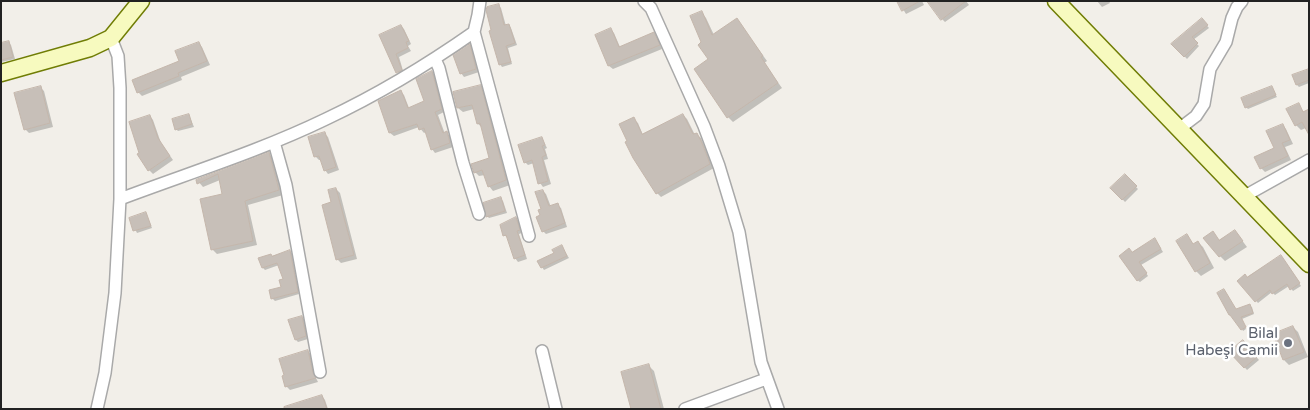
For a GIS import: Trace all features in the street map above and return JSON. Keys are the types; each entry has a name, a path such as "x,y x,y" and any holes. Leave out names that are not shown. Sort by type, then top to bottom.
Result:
{"main road":[{"path":"1,73 90,48 111,38 141,1"},
{"path":"1056,1 1309,264"}],"street":[{"path":"480,1 474,32 529,236"},
{"path":"644,1 651,8 704,126 719,166 739,232 760,362 778,409"},
{"path":"1179,130 1196,116 1204,104 1210,69 1226,42 1232,18 1242,1"},
{"path":"120,199 274,142 327,119 435,59 474,32"},
{"path":"97,409 105,373 115,293 120,199 120,88 118,56 111,38"},
{"path":"435,59 439,68 463,163 480,214"},
{"path":"274,142 286,185 320,372"},
{"path":"1243,197 1309,160"},
{"path":"542,351 556,409"},
{"path":"685,409 766,379"}],"building":[{"path":"897,1 920,1 902,11"},
{"path":"927,1 966,1 941,20"},
{"path":"499,4 504,25 509,24 515,43 506,46 511,62 499,65 489,31 491,30 486,10 487,7"},
{"path":"702,11 712,35 737,18 763,56 761,57 778,83 727,118 694,69 708,59 698,45 701,42 690,16"},
{"path":"1202,18 1208,25 1192,37 1198,43 1184,57 1171,44"},
{"path":"401,25 409,41 406,42 408,48 396,54 402,70 396,73 379,35"},
{"path":"611,28 619,47 654,32 660,45 608,66 595,35"},
{"path":"9,41 13,57 1,60 1,43"},
{"path":"199,42 207,61 178,73 179,76 137,93 132,80 179,61 175,51"},
{"path":"470,44 476,69 460,74 453,55"},
{"path":"1309,69 1309,80 1296,85 1292,75"},
{"path":"432,71 442,109 435,112 443,133 447,131 450,143 431,150 424,128 419,130 417,124 389,133 378,101 401,90 408,108 424,101 416,79"},
{"path":"481,85 506,180 488,187 482,170 474,173 471,164 489,158 480,123 477,124 472,105 457,108 453,92"},
{"path":"41,86 50,123 24,130 14,93"},
{"path":"1272,86 1276,95 1245,108 1241,98"},
{"path":"1299,103 1303,112 1309,109 1309,135 1302,122 1295,126 1286,109"},
{"path":"189,114 192,124 175,130 172,119"},
{"path":"683,114 693,134 697,133 710,164 656,194 633,158 619,124 634,117 642,134"},
{"path":"150,115 158,138 170,156 148,171 137,154 139,153 129,122"},
{"path":"1283,124 1290,140 1282,143 1288,156 1260,169 1254,157 1274,148 1266,131"},
{"path":"325,132 336,167 324,171 319,156 314,157 308,137"},
{"path":"542,137 545,145 542,146 546,155 542,157 548,181 538,184 532,160 524,163 518,145"},
{"path":"269,152 279,190 245,201 253,241 211,250 200,199 222,194 218,174 197,184 196,180"},
{"path":"1125,174 1137,186 1122,200 1110,188"},
{"path":"336,188 354,255 336,260 322,205 331,202 328,190"},
{"path":"543,190 549,206 558,203 565,223 542,232 536,217 540,215 538,210 541,209 535,192"},
{"path":"501,197 505,211 486,217 483,203"},
{"path":"146,212 151,226 133,231 129,218"},
{"path":"516,217 520,230 517,231 525,255 514,259 506,235 503,236 500,225"},
{"path":"1235,230 1243,241 1219,257 1203,238 1213,231 1219,240"},
{"path":"1187,234 1193,244 1198,241 1210,263 1195,272 1176,241"},
{"path":"1155,238 1161,249 1139,262 1147,273 1137,281 1119,256 1129,248 1132,252"},
{"path":"562,245 567,256 541,268 537,261 554,253 552,250"},
{"path":"290,250 298,292 271,299 269,290 281,287 279,280 283,279 277,263 262,268 258,258"},
{"path":"1281,255 1300,283 1290,290 1287,284 1272,294 1270,290 1255,302 1237,281 1245,274 1247,277"},
{"path":"1224,289 1236,309 1250,304 1253,313 1241,317 1246,327 1241,330 1229,315 1217,293"},
{"path":"302,316 306,336 295,340 288,320"},
{"name":"Bilal Habeşi Camii","path":"1293,326 1304,352 1283,360 1273,334"},
{"path":"1243,340 1257,357 1244,368 1229,352"},
{"path":"308,350 313,373 316,378 285,387 282,376 284,375 279,359"},
{"path":"649,364 661,409 631,409 621,372"},
{"path":"322,395 327,409 284,409 284,407"}],"place":[{"name":"Bilal Habeşi Camii","path":"1288,343"}]}
